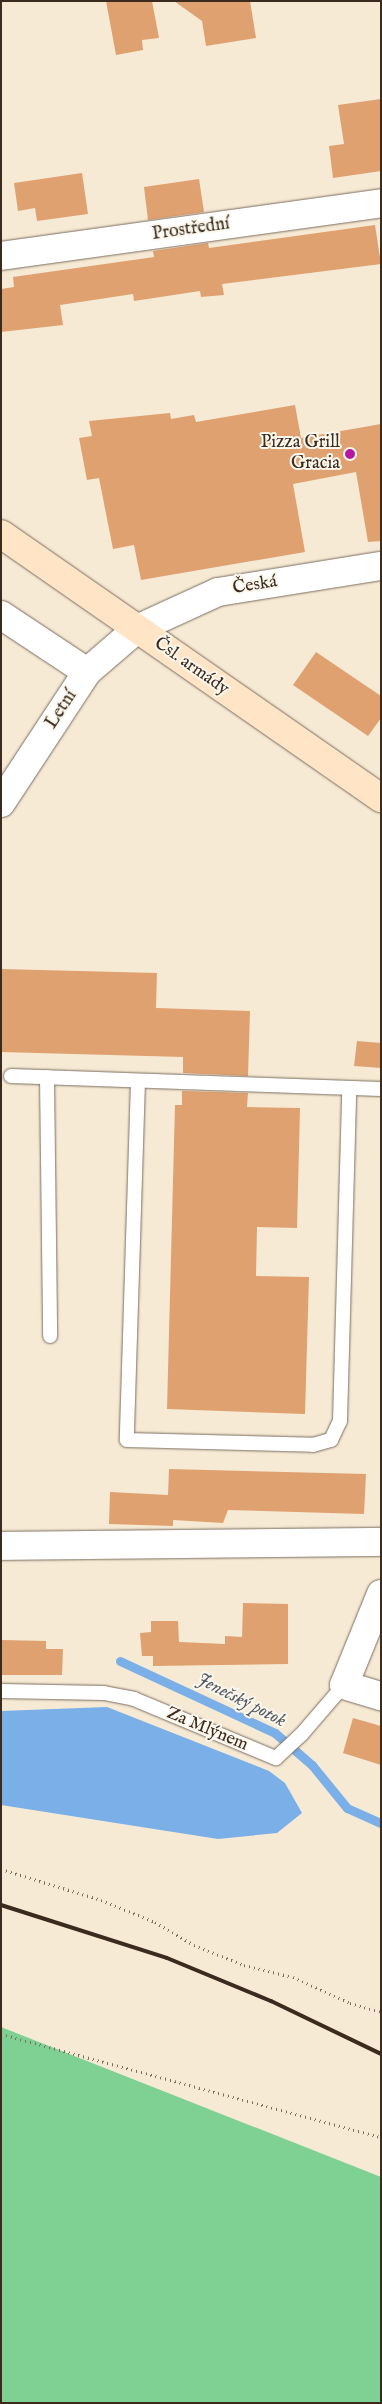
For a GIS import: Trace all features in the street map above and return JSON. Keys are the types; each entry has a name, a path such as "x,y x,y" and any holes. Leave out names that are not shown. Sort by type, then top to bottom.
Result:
{"main road":[{"name":"Čsl. armády","path":"1,534 381,798"}],"street":[{"name":"Prostřední","path":"1,256 381,203"},
{"name":"Česká","path":"137,629 218,592 381,566"},
{"path":"1,615 87,672"},
{"name":"Letní","path":"1,803 87,672 137,629"},
{"path":"1,1546 381,1542"},
{"path":"381,1594 344,1685 381,1696"}],"lane":[{"path":"11,1076 381,1089"},
{"path":"47,1078 50,1336"},
{"path":"138,1081 127,1440 313,1444 332,1440 340,1421 350,1088"},
{"name":"Za Mlýnem","path":"1,1691 104,1693 134,1700 269,1756 282,1755 344,1685"}],"path":[{"path":"1,1869 101,1900 155,1922 194,1945 244,1964 293,1977 350,2003 381,2012"},
{"path":"1,2034 381,2137"}],"green space":[{"path":"1,2027 381,2177 381,2403 1,2403"}],"water":[{"path":"107,1707 269,1771 285,1783 302,1813 277,1833 218,1839 1,1805 1,1711"}],"building":[{"path":"106,1 152,1 159,38 142,40 143,50 116,55"},
{"path":"174,1 250,1 256,38 206,46 202,21"},
{"path":"381,99 381,171 333,178 329,146 344,144 338,105"},
{"path":"82,173 88,214 37,221 35,208 18,211 14,183"},
{"path":"199,179 204,212 148,220 144,187"},
{"path":"375,225 381,264 222,284 224,295 201,297 200,291 134,301 133,294 60,305 63,325 1,332 1,289 14,287 13,277 154,257 153,251 208,243 209,248"},
{"path":"295,405 301,438 381,424 381,541 368,542 356,472 293,484 305,552 141,580 134,545 113,549 99,478 87,480 79,438 92,436 89,421 170,413 171,419 194,415 196,422"},
{"path":"316,652 381,696 381,718 368,736 293,685"},
{"path":"1,969 157,973 156,1008 250,1011 248,1076 183,1073 183,1057 1,1052"},
{"path":"357,1041 381,1043 381,1068 354,1066"},
{"path":"182,1091 248,1093 247,1107 300,1108 297,1228 257,1227 256,1276 309,1277 305,1414 167,1409 175,1105 182,1105"},
{"path":"169,1469 366,1474 364,1514 228,1510 223,1523 173,1520 173,1526 109,1524 110,1492 168,1495"},
{"path":"243,1603 288,1604 288,1664 153,1666 153,1656 142,1656 140,1633 151,1632 151,1621 178,1621 179,1642 225,1644 225,1636 242,1637"},
{"path":"1,1640 46,1641 46,1649 63,1649 62,1675 1,1675"},
{"path":"353,1718 381,1726 381,1765 343,1753"}],"waterway":[{"name":"Jenečský potok","path":"120,1661 275,1733 312,1765 347,1808 381,1823"}],"railway":[{"path":"1,1905 167,1958 271,2001 381,2054"}],"place":[{"name":"Pizza Grill Gracia","path":"350,454"}]}
